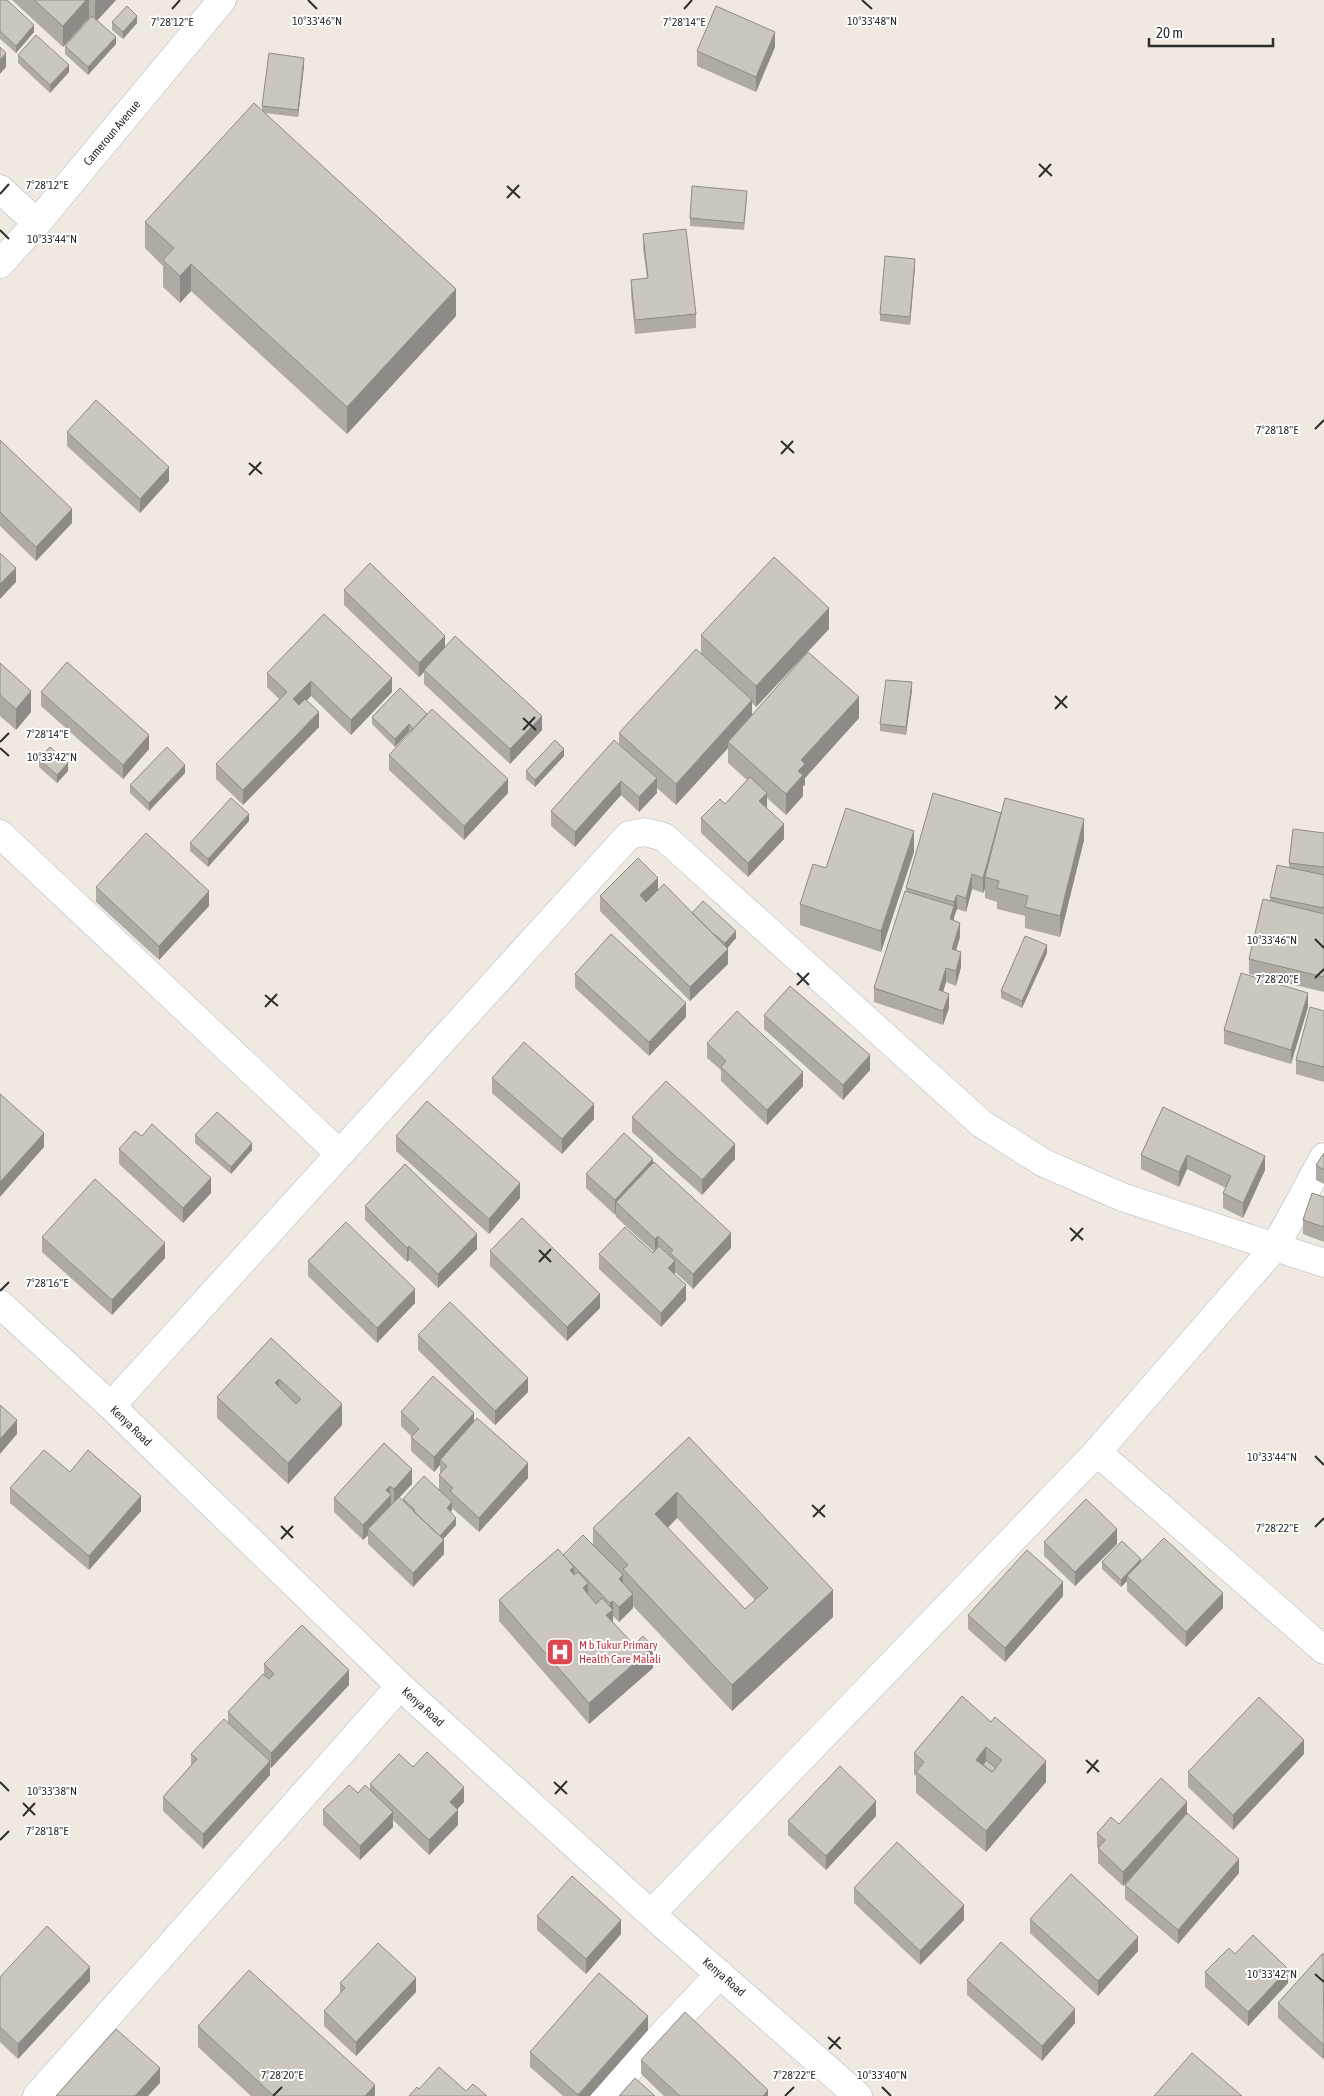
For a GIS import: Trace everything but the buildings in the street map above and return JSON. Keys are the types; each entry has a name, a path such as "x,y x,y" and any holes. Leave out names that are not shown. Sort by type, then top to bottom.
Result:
{"street":[{"name":"Cameroun Avenue","path":"0,264 37,223 222,0"},
{"path":"0,190 37,223"},
{"path":"111,1406 629,835 645,832 664,837 982,1124 1044,1163 1122,1197 1324,1263"},
{"path":"0,834 340,1154"},
{"path":"651,1914 1097,1452 1275,1248 1324,1157"},
{"name":"Kenya Road","path":"0,1304 111,1406 400,1686 651,1914 858,2096"},
{"path":"1097,1452 1324,1650"},
{"path":"37,2096 400,1686"},
{"path":"604,2096 720,1974"}],"place":[{"name":"M b Tukur Primary Health Care Malali","path":"560,1652"}]}
